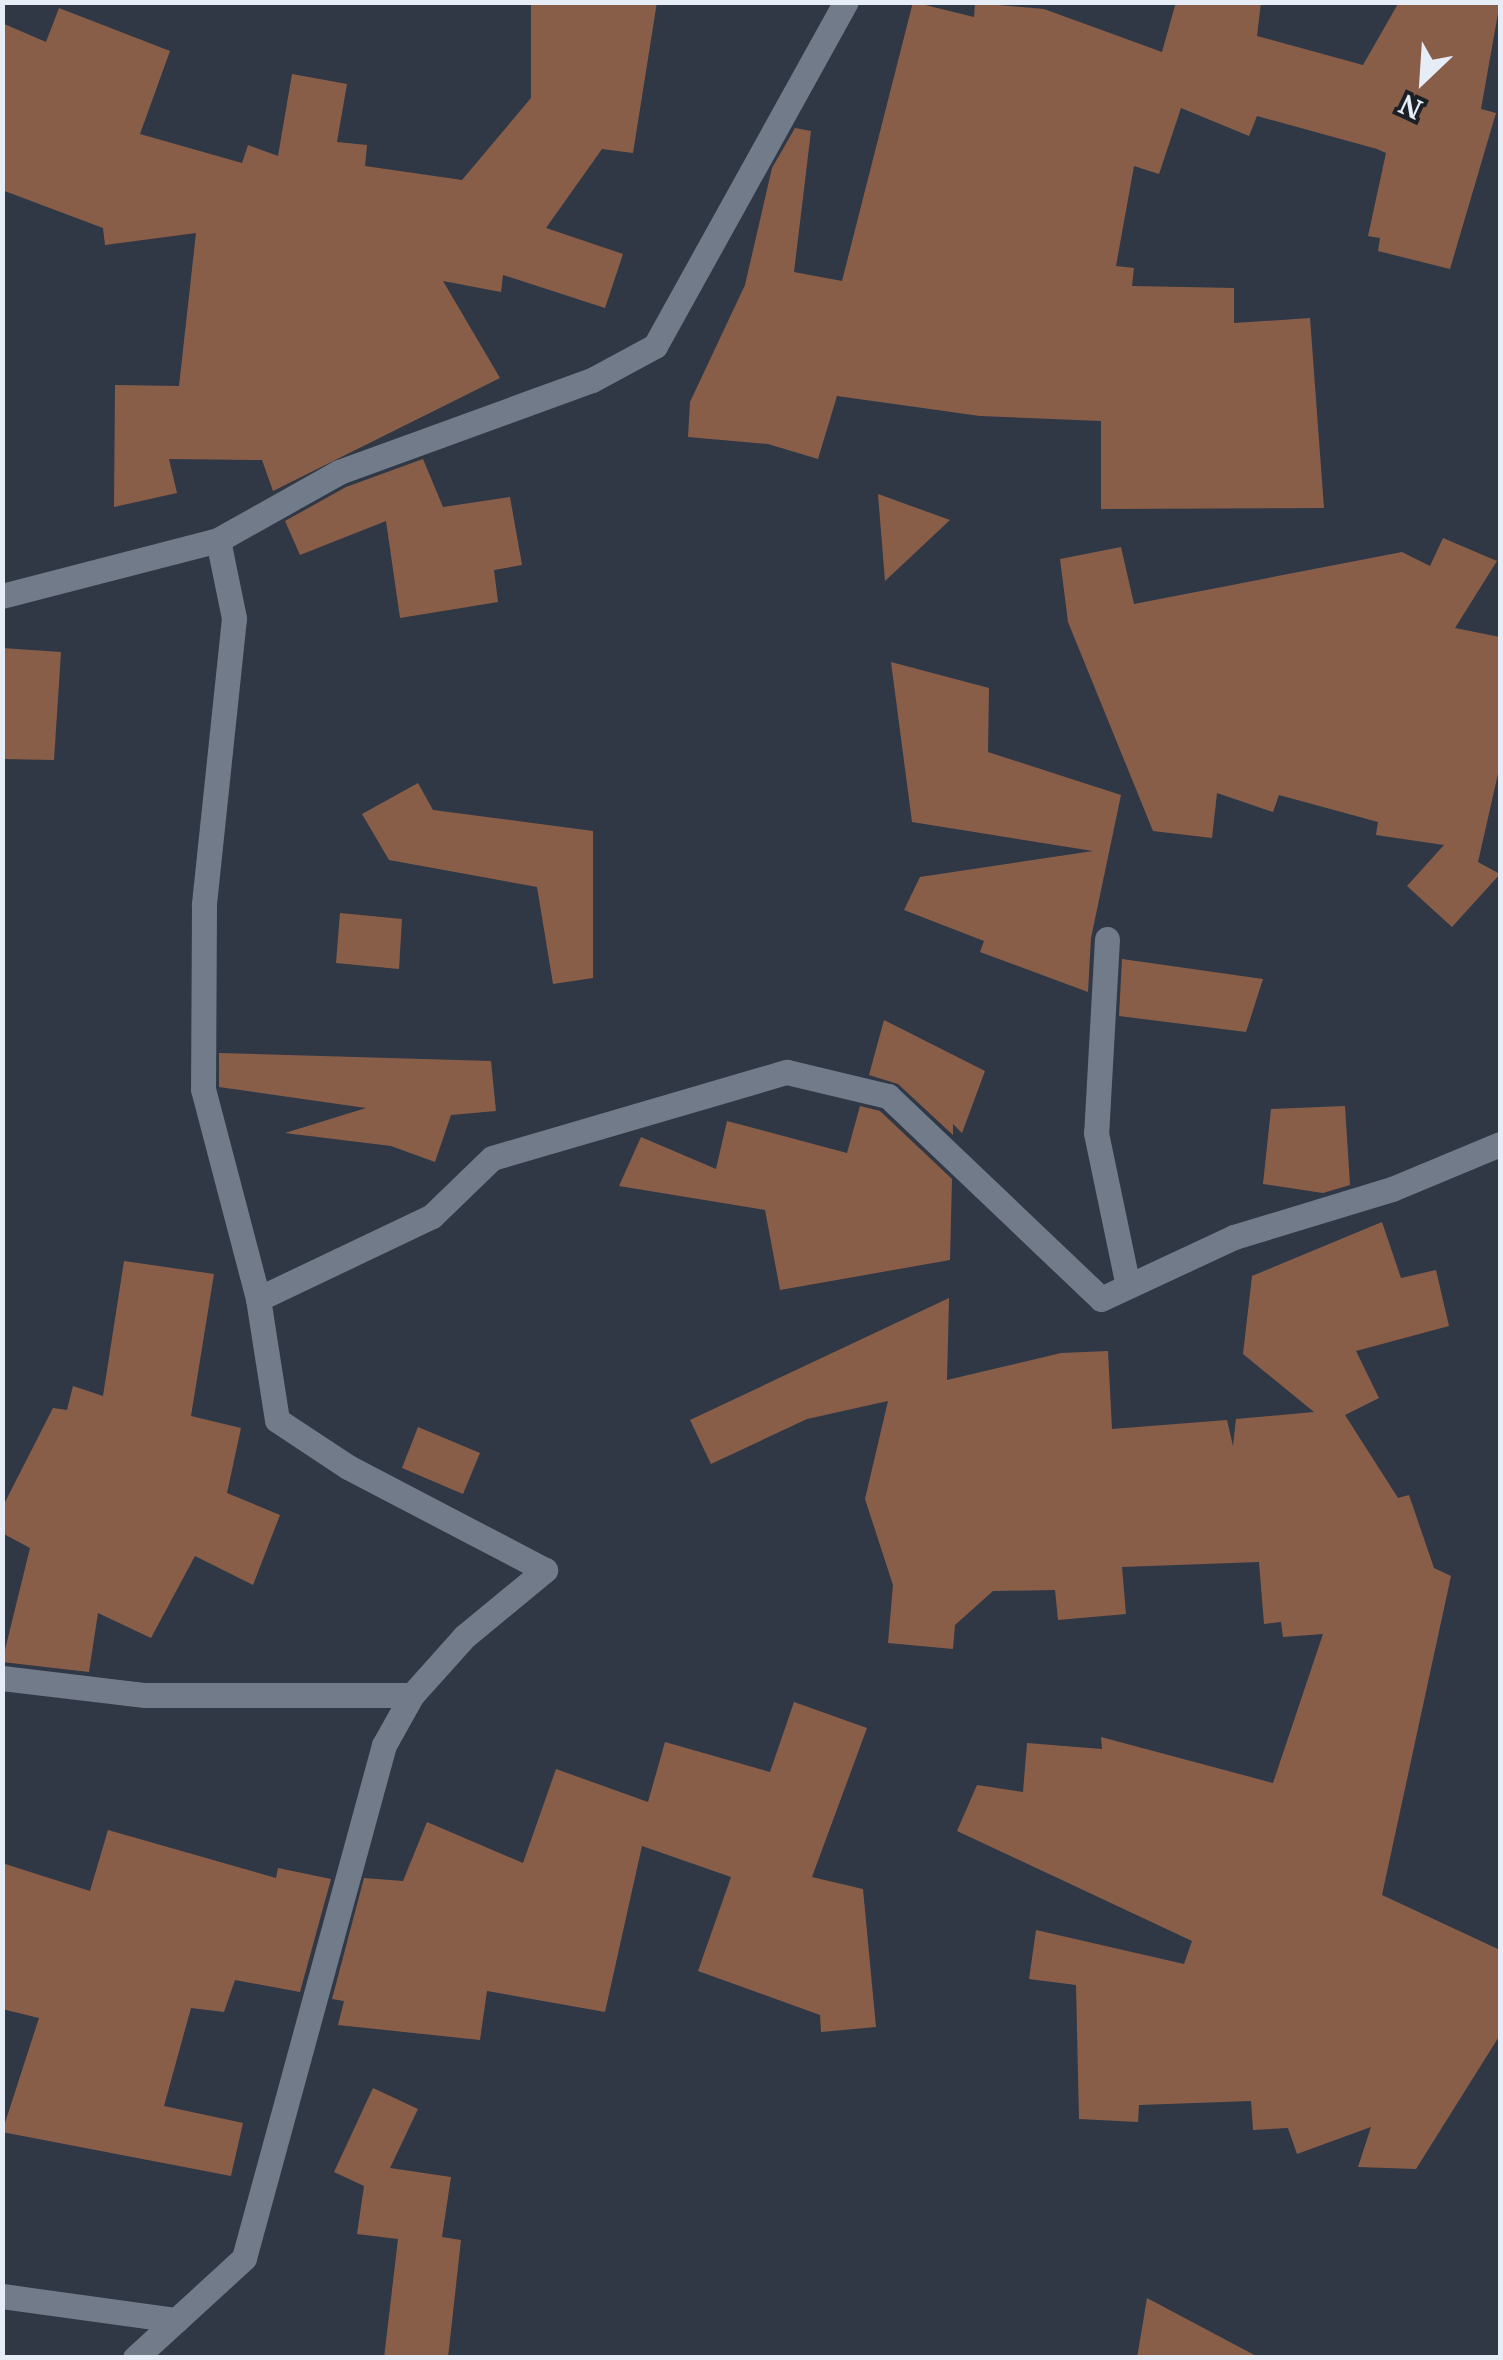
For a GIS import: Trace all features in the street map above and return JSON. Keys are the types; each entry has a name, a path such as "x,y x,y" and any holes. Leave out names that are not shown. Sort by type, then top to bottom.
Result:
{"street":[{"path":"2,596 218,540 338,472 592,380 655,346 846,2"},
{"path":"135,2358 244,2258 384,1745 412,1695 465,1636 544,1570 348,1466 278,1420 258,1300 203,1088 204,906 234,618 218,540"},
{"path":"1107,938 1096,1133 1128,1286"},
{"path":"258,1300 432,1216 492,1158 787,1072 888,1096 1101,1299 1234,1237 1392,1190 1500,1144"},
{"path":"2,1678 145,1695 412,1695"},
{"path":"2,2296 176,2320"}],"building":[{"path":"531,2 657,2 633,153 602,149 546,228 623,254 605,308 503,275 501,292 443,281 500,378 273,491 262,460 169,459 177,493 114,507 115,385 179,386 196,233 105,245 103,228 2,190 2,23 46,42 59,8 170,51 140,134 242,163 248,145 278,156 292,74 347,84 337,142 367,145 365,166 462,180 531,98"},
{"path":"913,2 974,17 975,3 1044,9 1162,52 1176,2 1261,2 1257,36 1363,65 1399,2 1500,2 1481,109 1496,113 1450,269 1378,251 1380,238 1368,236 1386,153 1377,149 1257,116 1249,136 1181,108 1159,174 1134,166 1116,266 1134,268 1132,286 1234,288 1234,323 1310,318 1324,508 1101,509 1101,421 980,416 837,396 818,459 768,444 688,437 690,402 745,285 772,168 795,128 811,131 794,272 842,281"},
{"path":"423,459 443,507 510,497 522,565 494,570 498,602 400,618 386,521 300,555 285,521 346,487"},
{"path":"878,494 950,520 885,581"},
{"path":"1443,538 1497,561 1455,628 1500,637 1500,765 1478,862 1500,874 1452,927 1407,886 1444,845 1376,835 1378,822 1279,795 1273,812 1217,793 1212,838 1153,831 1068,622 1060,559 1121,547 1134,604 1402,552 1430,566"},
{"path":"2,648 61,652 54,760 2,759"},
{"path":"891,662 989,688 988,752 1121,795 1091,938 1088,992 980,952 984,941 904,910 920,877 1093,851 912,822"},
{"path":"418,783 433,810 593,831 593,978 553,984 537,887 389,860 362,814"},
{"path":"340,913 402,919 399,969 336,963"},
{"path":"1122,959 1263,979 1246,1032 1119,1016"},
{"path":"884,1020 985,1071 962,1133 953,1124 953,1135 898,1084 869,1075"},
{"path":"219,1053 491,1061 496,1111 451,1115 435,1162 391,1146 285,1133 366,1108 219,1087"},
{"path":"860,1106 880,1111 952,1179 950,1260 780,1290 765,1210 619,1186 641,1137 716,1169 727,1121 847,1153"},
{"path":"1345,1106 1350,1185 1323,1193 1263,1184 1271,1109"},
{"path":"1382,1222 1401,1278 1436,1270 1449,1326 1356,1351 1379,1398 1345,1415 1398,1498 1409,1495 1434,1568 1451,1576 1382,1895 1500,1950 1500,2035 1416,2169 1358,2167 1371,2127 1297,2154 1288,2128 1253,2130 1251,2101 1139,2105 1138,2122 1079,2119 1076,1985 1029,1979 1036,1930 1184,1964 1192,1941 957,1831 977,1785 1023,1792 1027,1743 1102,1749 1101,1737 1273,1783 1323,1634 1283,1637 1281,1622 1264,1624 1259,1562 1122,1567 1126,1614 1058,1620 1055,1590 993,1591 955,1625 953,1649 888,1643 893,1585 865,1499 888,1401 807,1419 711,1464 690,1420 949,1298 947,1380 1061,1353 1108,1351 1112,1429 1227,1420 1233,1446 1236,1419 1314,1412 1243,1354 1252,1276"},
{"path":"124,1261 214,1274 191,1416 241,1428 227,1493 280,1515 253,1585 195,1556 151,1638 98,1613 89,1672 2,1662 30,1548 2,1533 2,1508 53,1408 67,1410 73,1386 103,1396"},
{"path":"418,1427 480,1453 463,1494 402,1468"},
{"path":"794,1702 867,1728 812,1877 863,1889 876,2027 821,2032 820,2015 698,1971 731,1877 642,1846 605,2012 487,1991 480,2040 338,2025 344,2001 332,1999 364,1878 403,1881 427,1822 523,1863 556,1769 648,1802 665,1742 770,1772"},
{"path":"108,1830 276,1878 278,1868 331,1879 300,1992 235,1980 224,2012 191,2008 164,2106 243,2123 231,2176 2,2132 39,2018 2,2009 2,1863 90,1891"},
{"path":"373,2088 418,2109 390,2168 451,2177 442,2237 461,2240 448,2358 384,2358 398,2239 357,2234 364,2186 334,2172"},
{"path":"1147,2298 1260,2358 1137,2358"}]}
